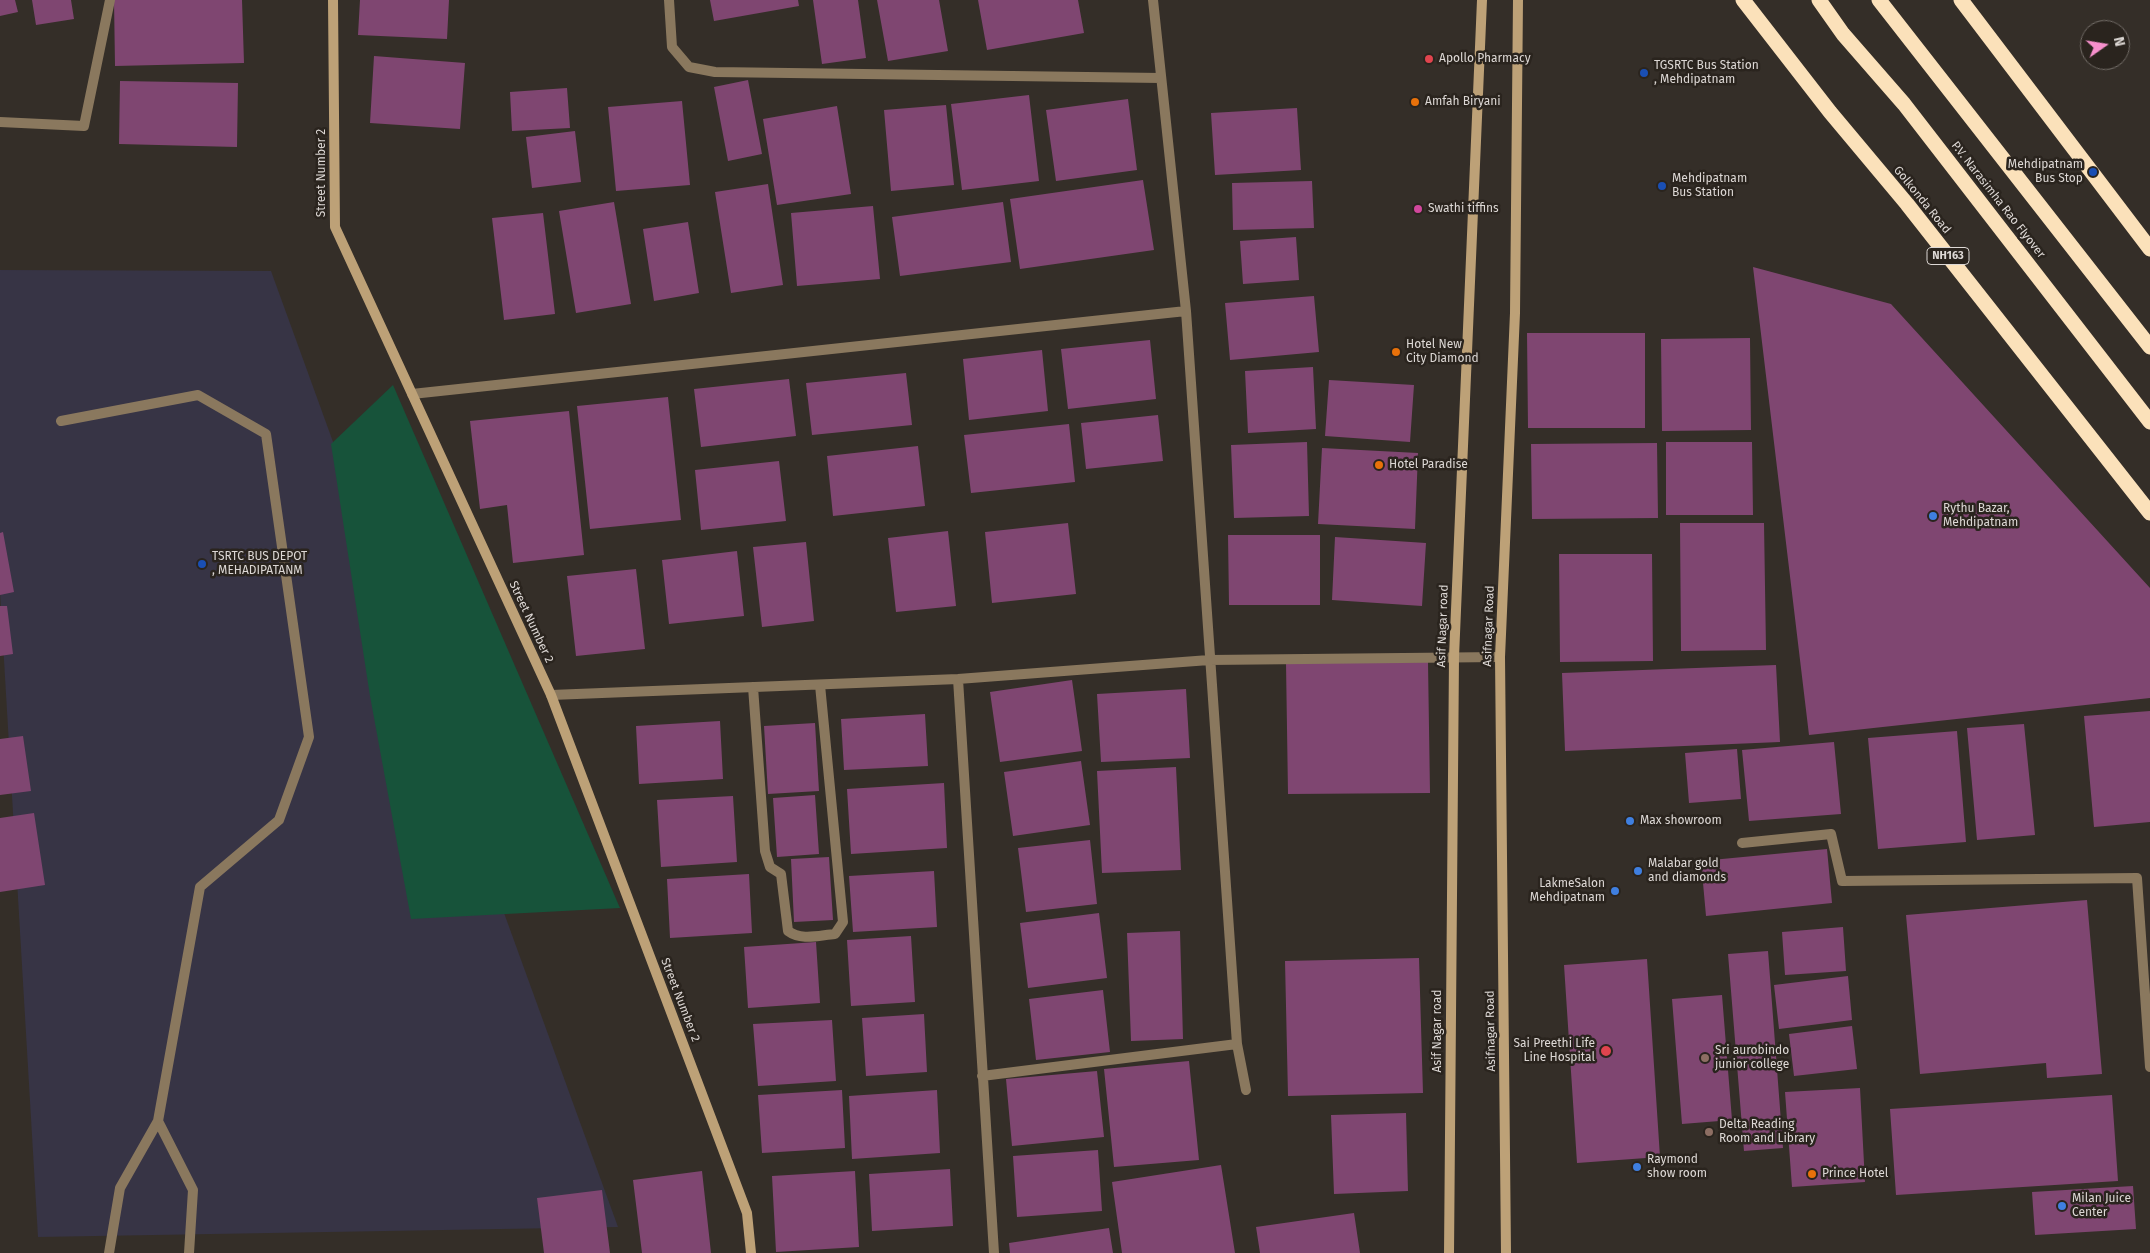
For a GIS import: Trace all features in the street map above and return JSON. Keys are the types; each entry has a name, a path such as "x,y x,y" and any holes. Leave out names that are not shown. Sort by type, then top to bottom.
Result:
{"highway":[{"name":"Golkonda Road","path":"1743,0 1830,112 1907,204 2150,513"},
{"name":"P.V. Narasimha Rao Flyover","path":"1818,0 1843,34 1904,104 2150,422"},
{"path":"1879,0 2150,347"},
{"path":"1961,0 2150,249"}],"main road":[{"name":"Street Number 2","path":"334,0 335,227 551,695 747,1213 751,1253"},
{"name":"Asif Nagar road","path":"1449,1253 1454,658 1482,0"},
{"name":"Asifnagar Road","path":"1506,1253 1500,657 1515,313 1518,0"}],"street":[{"path":"0,122 84,126 110,0"},
{"path":"669,0 672,47 689,67 715,72 1161,78"},
{"path":"1153,0 1186,311 1237,1044 1246,1090"},
{"path":"412,394 1186,311"},
{"path":"61,421 198,395 266,434 309,737 279,820 200,887 158,1121 120,1188 109,1253"},
{"path":"551,695 958,679 1209,660 1500,657"},
{"path":"958,679 994,1253"},
{"path":"753,687 765,851 770,867 781,874 788,931 793,935 802,937 835,934 843,922 820,684"},
{"path":"1742,843 1831,834 1842,881 2137,878 2150,1067"},
{"path":"982,1076 1237,1044"},
{"path":"158,1121 193,1190 189,1253"}],"shaded area":[{"path":"0,270 271,271 618,1227 38,1237 0,592"}],"green space":[{"path":"393,385 620,908 411,919 370,696 331,444"}],"building":[{"path":"0,0 15,0 18,12 0,16"},
{"path":"32,0 71,0 74,19 36,25"},
{"path":"114,0 242,0 244,63 115,66"},
{"path":"360,0 449,0 447,39 358,35"},
{"path":"710,0 798,0 799,6 714,21"},
{"path":"813,0 858,0 866,58 822,64"},
{"path":"877,0 939,0 948,51 888,61"},
{"path":"978,0 1078,0 1084,33 987,50"},
{"path":"374,56 465,63 460,129 370,123"},
{"path":"748,80 762,154 728,161 714,87"},
{"path":"120,81 238,83 237,147 119,144"},
{"path":"567,88 570,128 512,131 510,92"},
{"path":"1029,95 1039,181 962,190 951,104"},
{"path":"1128,99 1137,170 1056,181 1046,110"},
{"path":"682,101 690,185 616,191 608,107"},
{"path":"946,105 954,185 891,191 884,110"},
{"path":"837,106 851,194 777,205 763,119"},
{"path":"1297,108 1301,170 1215,175 1211,113"},
{"path":"575,131 581,182 532,188 526,137"},
{"path":"1143,180 1154,250 1020,269 1010,199"},
{"path":"1312,181 1314,228 1233,230 1232,183"},
{"path":"768,184 783,285 731,293 715,192"},
{"path":"614,202 631,304 576,313 559,211"},
{"path":"1003,202 1011,262 900,276 892,217"},
{"path":"873,206 880,279 797,286 791,213"},
{"path":"543,213 555,314 504,320 492,218"},
{"path":"688,222 699,293 654,301 643,229"},
{"path":"1296,237 1299,280 1243,284 1240,241"},
{"name":"Rythu Bazar, Mehdipatnam","path":"1753,267 1891,304 2150,588 2150,698 1809,735"},
{"path":"1314,296 1319,352 1230,360 1225,303"},
{"path":"1527,333 1645,333 1645,428 1528,428"},
{"path":"1750,338 1751,430 1662,431 1661,339"},
{"path":"1150,340 1156,399 1068,409 1061,349"},
{"path":"1042,350 1048,411 969,420 963,359"},
{"path":"1313,367 1316,429 1248,433 1245,371"},
{"path":"906,373 912,425 812,435 806,383"},
{"path":"789,379 796,436 701,447 694,389"},
{"path":"1329,380 1414,385 1410,442 1325,436"},
{"path":"668,397 681,520 590,529 577,406"},
{"path":"569,411 584,555 513,563 507,505 480,509 470,421"},
{"path":"1158,415 1163,461 1086,469 1081,423"},
{"path":"1069,424 1075,482 971,493 964,435"},
{"path":"1307,442 1309,516 1234,518 1231,445"},
{"path":"1666,442 1752,442 1753,515 1666,515"},
{"path":"1657,443 1658,518 1532,519 1531,444"},
{"path":"918,446 925,506 833,516 827,456"},
{"path":"1322,448 1418,453 1415,529 1318,524"},
{"path":"779,461 786,521 701,530 695,470"},
{"path":"1068,523 1076,594 992,603 985,532"},
{"path":"1680,523 1764,523 1766,650 1681,651"},
{"path":"948,531 956,606 896,612 888,538"},
{"path":"3,532 14,592 0,595 0,533"},
{"path":"1228,535 1320,535 1320,605 1229,605"},
{"path":"1335,537 1426,543 1422,606 1332,600"},
{"path":"806,542 814,621 762,627 753,547"},
{"path":"737,551 744,616 669,624 662,560"},
{"path":"1559,554 1652,554 1653,661 1560,662"},
{"path":"636,569 645,649 576,656 567,576"},
{"path":"0,606 7,606 13,654 0,656"},
{"path":"1428,662 1430,793 1288,794 1286,663"},
{"path":"1776,665 1780,742 1565,751 1562,673"},
{"path":"1072,680 1082,751 1000,762 990,692"},
{"path":"1186,689 1190,758 1101,762 1097,694"},
{"path":"2150,711 2150,822 2094,827 2084,716"},
{"path":"925,714 928,766 844,770 841,719"},
{"path":"720,721 723,779 639,784 636,726"},
{"path":"815,723 819,791 768,794 764,726"},
{"path":"2024,724 2035,835 1977,840 1967,728"},
{"path":"1957,731 1966,842 1878,849 1868,738"},
{"path":"23,736 31,791 0,795 0,739"},
{"path":"1834,742 1841,814 1749,821 1742,750"},
{"path":"1737,749 1741,799 1689,803 1685,753"},
{"path":"1081,761 1090,825 1013,836 1004,772"},
{"path":"1176,767 1181,870 1102,873 1097,771"},
{"path":"944,783 947,848 851,854 847,789"},
{"path":"815,795 819,854 777,857 773,798"},
{"path":"733,796 737,862 661,867 657,800"},
{"path":"34,813 45,885 0,892 0,818"},
{"path":"1090,840 1097,904 1026,912 1018,848"},
{"path":"1827,849 1832,903 1706,916 1701,861"},
{"path":"829,857 833,920 794,922 791,859"},
{"path":"934,871 937,927 853,932 849,876"},
{"path":"749,874 752,933 670,938 667,879"},
{"path":"2087,900 2102,1074 2047,1078 2046,1063 1920,1074 1906,915"},
{"path":"1099,913 1107,978 1028,988 1020,923"},
{"path":"1843,927 1846,971 1785,975 1782,932"},
{"path":"1180,931 1183,1039 1131,1041 1127,933"},
{"path":"911,936 915,1002 851,1006 847,940"},
{"path":"816,942 820,1003 748,1008 744,947"},
{"path":"1768,951 1783,1148 1744,1151 1728,954"},
{"path":"1419,958 1423,1093 1288,1096 1285,961"},
{"path":"1647,959 1660,1157 1577,1163 1564,965"},
{"path":"1848,976 1852,1020 1779,1029 1774,985"},
{"path":"1103,990 1110,1052 1036,1060 1029,999"},
{"path":"1722,995 1732,1120 1682,1124 1672,999"},
{"path":"924,1014 927,1072 866,1076 862,1018"},
{"path":"832,1020 836,1081 758,1086 753,1024"},
{"path":"1852,1026 1857,1069 1794,1076 1789,1034"},
{"path":"1189,1061 1199,1160 1114,1167 1104,1069"},
{"path":"1097,1071 1104,1137 1012,1146 1006,1079"},
{"path":"1860,1088 1865,1182 1792,1187 1785,1092"},
{"path":"842,1090 845,1148 762,1153 758,1095"},
{"path":"937,1090 940,1153 852,1159 849,1096"},
{"path":"2112,1095 2118,1181 1896,1195 1890,1109"},
{"path":"1406,1113 1408,1191 1334,1194 1331,1115"},
{"path":"1098,1150 1102,1211 1017,1217 1013,1156"},
{"path":"1221,1165 1235,1253 1122,1253 1112,1182"},
{"path":"950,1169 953,1226 872,1231 869,1174"},
{"path":"702,1171 711,1253 642,1253 633,1180"},
{"path":"855,1171 859,1247 776,1252 772,1176"},
{"path":"2133,1186 2136,1229 2035,1235 2032,1192"},
{"path":"602,1190 610,1253 544,1253 537,1198"},
{"path":"1354,1213 1360,1253 1260,1253 1256,1227"},
{"path":"1109,1228 1113,1253 1010,1253 1009,1243"}],"place":[{"name":"Apollo Pharmacy","path":"1429,59"},
{"name":"TGSRTC Bus Station , Mehdipatnam","path":"1644,73"},
{"name":"Amfah Biryani","path":"1415,102"},
{"name":"Mehdipatnam Bus Stop","path":"2093,172"},
{"name":"Mehdipatnam Bus Station","path":"1662,186"},
{"name":"Swathi tiffins","path":"1418,209"},
{"name":"Hotel New City Diamond","path":"1396,352"},
{"name":"Hotel Paradise","path":"1379,465"},
{"name":"Rythu Bazar, Mehdipatnam","path":"1933,516"},
{"name":"TSRTC BUS DEPOT , MEHADIPATANM","path":"202,564"},
{"name":"Max showroom","path":"1630,821"},
{"name":"Malabar gold and diamonds","path":"1638,871"},
{"name":"LakmeSalon Mehdipatnam","path":"1615,891"},
{"name":"Sai Preethi Life Line Hospital","path":"1606,1051"},
{"name":"Sri aurobindo junior college","path":"1705,1058"},
{"name":"Delta Reading Room and Library","path":"1709,1132"},
{"name":"Raymond show room","path":"1637,1167"},
{"name":"Prince Hotel","path":"1812,1174"},
{"name":"Milan Juice Center","path":"2062,1206"}]}
